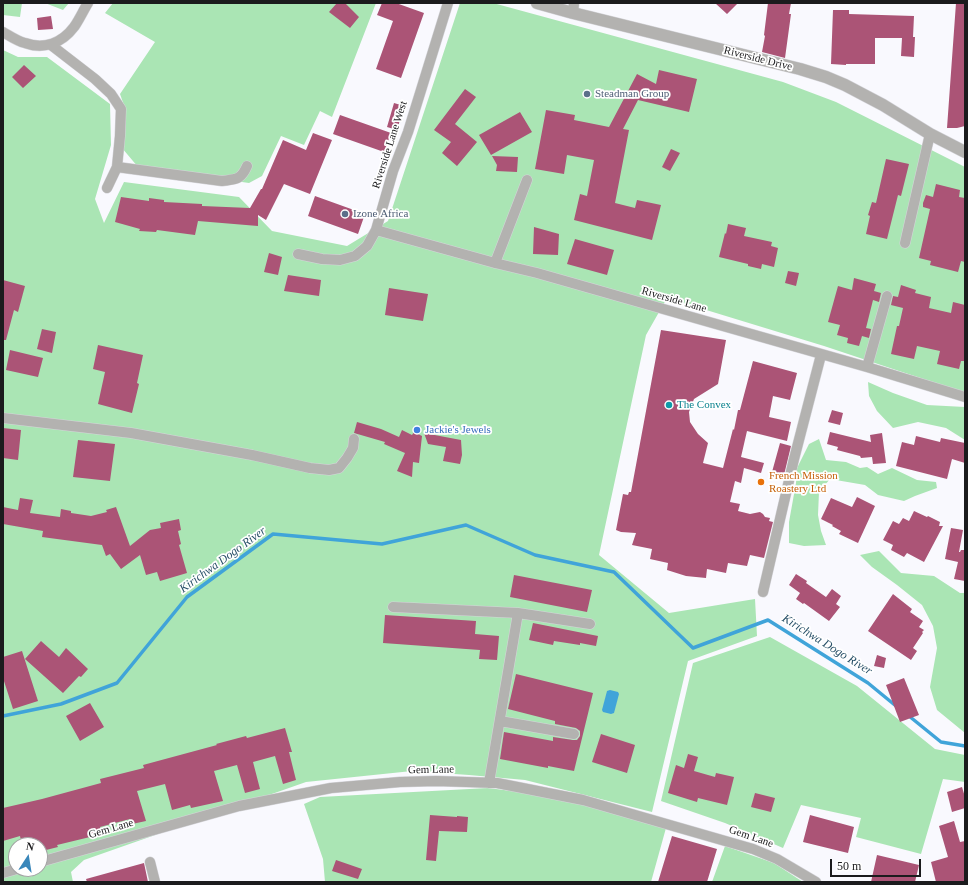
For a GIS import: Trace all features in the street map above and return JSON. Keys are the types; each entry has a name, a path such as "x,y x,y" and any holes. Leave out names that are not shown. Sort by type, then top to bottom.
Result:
{"street":[{"path":"3,32 25,44 38,46 51,45 65,37 74,27 88,3"},
{"name":"Riverside Lane West","path":"298,254 322,259 340,260 355,256 367,246 376,230 393,171 408,132 448,3"},
{"name":"Riverside Drive","path":"537,3 574,8 826,77 883,105 930,134 965,152"},
{"path":"51,45 95,79 111,94 121,109 120,136 116,167 107,188"},
{"path":"905,243 930,134"},
{"path":"116,167 222,181 235,179 243,175 247,166"},
{"path":"495,263 527,180"},
{"name":"Riverside Lane","path":"376,230 544,275 867,367 965,397"},
{"path":"867,367 887,296"},
{"path":"763,592 796,452 821,355"},
{"path":"3,418 131,433 252,455 310,468 329,470 340,468 352,448 354,439"},
{"path":"393,607 518,613 590,624"},
{"path":"489,783 518,613"},
{"path":"500,721 574,734"},
{"name":"Gem Lane","path":"48,860 240,806 331,788 400,782 436,781 497,783 583,800 753,850 777,859 816,882"},
{"path":"150,862 155,882"}],"green space":[{"path":"3,3 22,3 20,17 3,15"},
{"path":"45,3 69,3 63,10"},
{"path":"113,3 376,3 332,117 320,111 304,145 281,136 262,176 249,183 138,167 122,148 126,111 120,94 155,42 105,13"},
{"path":"460,3 493,3 783,82 836,102 965,167 965,393 824,346 667,298 646,335 599,555 669,613 755,599 757,636 688,661 652,812 525,780 469,775 412,771 306,782 84,860 71,872 73,882 3,882 3,50 18,57 47,57 110,104 111,145 95,199 104,223 124,182 239,197 272,231 347,246 388,221"},
{"path":"868,382 927,405 965,407 965,440 946,428 918,422 893,428 877,411 869,396"},
{"path":"819,439 826,460 846,462 860,468 867,467 878,474 892,468 917,480 936,482 937,488 904,501 878,495 865,485 830,479 819,492 818,515 821,531 826,545 804,546 789,543 789,522 796,483 797,468 809,444"},
{"path":"879,551 901,573 934,576 960,593 965,593 965,733 937,710 930,687 937,648 933,626 922,605 872,567 860,555"},
{"path":"770,637 857,686 935,749 965,755 965,782 943,779 921,854 856,837 861,818 801,805 783,848 725,823 661,801 693,663"},
{"path":"488,788 528,793 579,803 666,828 651,882 325,882 323,859 304,804 320,797"},
{"path":"725,846 774,863 803,882 712,882"}],"water":[{"path":"610,690 618,692 619,694 614,713 611,714 603,712 602,710 607,691"}],"building":[{"path":"337,3 345,3 359,17 350,28 329,12"},
{"path":"382,3 396,3 424,13 401,78 376,69 393,21 377,15"},
{"path":"715,3 738,3 727,14"},
{"path":"768,3 791,3 785,58 762,52"},
{"path":"956,3 965,3 965,126 947,128"},
{"path":"833,10 849,10 849,14 914,16 914,57 901,56 902,38 875,38 875,64 831,64"},
{"path":"51,16 53,29 38,30 37,18"},
{"path":"24,65 36,76 23,88 12,77"},
{"path":"659,70 697,79 689,112 638,100 623,129 629,130 615,203 635,208 637,200 661,205 652,240 574,220 580,194 587,196 594,160 567,155 564,174 535,169 546,110 575,115 574,120 609,127 637,74 656,84"},
{"path":"465,89 476,97 455,124 477,142 457,166 442,153 451,142 434,130"},
{"path":"394,103 404,106 397,130 387,127"},
{"path":"520,112 532,132 491,155 479,135"},
{"path":"340,115 391,133 384,152 333,134"},
{"path":"313,133 332,140 310,194 284,184 266,220 258,215 258,226 198,221 195,235 157,230 156,232 139,231 140,229 115,222 121,197 149,201 149,198 164,200 164,202 202,204 202,206 250,208 262,189 283,140 306,150"},
{"path":"671,149 680,153 670,171 662,167"},
{"path":"492,156 518,157 517,172 496,171 497,165"},
{"path":"886,159 909,164 901,196 898,195 887,239 866,234 870,216 868,215 872,202 876,203"},
{"path":"936,184 960,190 959,197 965,198 965,262 961,261 958,272 930,265 931,261 919,258 930,209 923,207 923,203 926,195 933,197"},
{"path":"315,196 365,214 358,234 308,216"},
{"path":"728,224 746,228 744,236 772,242 771,246 778,248 774,267 762,264 761,269 748,266 748,264 719,257"},
{"path":"534,227 559,234 558,255 533,254"},
{"path":"575,239 614,250 607,275 567,264"},
{"path":"269,253 282,257 278,275 264,272"},
{"path":"788,271 799,273 796,286 785,283"},
{"path":"288,275 321,280 319,296 284,291"},
{"path":"854,278 876,284 874,291 881,293 879,302 873,300 866,328 871,329 869,338 862,336 859,346 847,343 848,338 837,335 840,325 828,322 838,286 852,290"},
{"path":"3,280 25,286 18,312 14,310 6,340 3,340"},
{"path":"901,285 916,290 915,293 931,297 929,308 951,313 953,302 965,305 965,361 961,361 959,369 937,364 940,351 917,346 914,359 891,354 897,326 899,326 903,308 891,305 893,296 898,297"},
{"path":"389,288 428,294 423,321 385,315"},
{"path":"42,329 56,332 52,353 37,349"},
{"path":"661,330 726,340 718,384 694,399 689,412 690,422 698,434 708,443 703,463 723,468 738,410 740,410 753,361 797,373 790,400 773,396 769,417 791,422 787,441 747,431 741,457 764,463 761,473 744,468 741,483 735,481 730,502 740,504 738,511 750,514 760,512 765,517 770,518 769,521 773,522 764,558 750,555 747,566 728,563 726,573 707,569 706,578 686,576 667,570 668,563 650,559 652,549 632,545 636,533 621,532 616,530 623,494 628,495 629,492 631,492"},
{"path":"98,345 143,355 137,383 139,384 132,413 98,404 105,372 93,369"},
{"path":"10,350 43,358 38,377 6,370"},
{"path":"832,410 843,413 840,425 828,422"},
{"path":"357,422 381,429 399,437 402,430 412,435 414,432 422,436 419,463 413,462 412,477 397,471 405,453 384,444 385,442 354,433"},
{"path":"3,428 21,430 18,460 3,458"},
{"path":"830,432 871,442 870,435 882,433 886,463 873,464 872,457 861,458 860,456 837,450 838,447 827,444"},
{"path":"424,433 461,440 462,455 460,464 443,461 446,447 428,444"},
{"path":"916,436 940,442 941,438 965,443 965,463 952,459 947,479 896,466 902,442 914,445"},
{"path":"78,440 115,444 110,481 73,477"},
{"path":"780,443 791,446 784,475 772,472"},
{"path":"857,497 875,506 858,543 839,534 841,531 821,519 831,498 852,507"},
{"path":"20,498 33,500 30,513 60,517 61,509 71,511 71,513 91,516 107,512 106,510 116,507 130,546 150,530 161,528 160,523 179,519 181,530 178,531 181,544 179,545 187,573 160,581 157,572 146,575 140,555 121,569 110,554 106,556 102,545 42,537 43,531 3,524 3,507 18,510"},
{"path":"914,511 940,522 939,526 943,526 924,562 907,553 904,557 891,550 893,545 883,540 893,521 899,524 903,518 909,521"},
{"path":"951,528 963,530 959,552 961,550 965,550 965,581 954,579 958,562 945,559"},
{"path":"796,574 826,597 832,589 841,596 836,604 840,607 829,621 796,599 800,593 789,585"},
{"path":"514,575 592,590 587,612 510,597"},
{"path":"893,594 912,609 910,612 923,621 919,627 924,630 913,648 917,651 911,660 868,631"},
{"path":"385,615 476,621 475,634 499,636 497,660 479,659 480,650 383,643"},
{"path":"533,623 598,636 596,646 554,641 553,645 529,640"},
{"path":"41,641 59,657 66,648 88,669 63,693 25,659"},
{"path":"22,651 38,701 13,709 3,678 3,657"},
{"path":"877,655 886,658 884,668 874,666"},
{"path":"516,674 593,693 574,771 548,766 548,768 500,759 504,732 553,741 553,737 577,740 580,736 580,731 576,728 555,724 555,721 508,709"},
{"path":"904,678 919,715 900,722 886,685"},
{"path":"90,703 104,727 80,741 66,716"},
{"path":"285,728 292,752 289,752 296,780 283,784 275,756 253,762 260,789 245,793 237,765 214,771 223,801 191,808 190,805 172,810 165,784 137,791 146,821 132,824 130,819 100,827 102,835 57,845 58,847 48,850 48,837 8,837 8,840 3,841 3,808 101,783 100,779 144,768 143,765 246,736 247,738"},
{"path":"601,734 635,745 627,773 592,762"},
{"path":"688,754 698,757 694,771 715,777 716,773 734,777 727,805 698,798 697,802 668,793 676,765 684,768"},
{"path":"962,787 965,797 965,808 952,812 947,792"},
{"path":"755,793 775,798 771,812 751,807"},
{"path":"430,815 468,817 467,832 439,831 436,861 426,860"},
{"path":"810,815 854,827 848,853 803,842"},
{"path":"954,821 960,842 965,841 965,882 936,882 931,862 948,857 939,826"},
{"path":"672,836 717,849 707,882 658,882"},
{"path":"877,855 919,865 915,882 871,882"},
{"path":"336,860 362,869 358,879 332,871"},
{"path":"144,863 148,882 87,882 86,879"}],"waterway":[{"name":"Kirichwa Dogo River","path":"3,716 61,704 117,683 187,597 273,534 382,544 466,525 535,555 614,572 693,648 768,620 868,683 896,706"},
{"name":"Kirichwa Dogo River","path":"909,716 941,742 965,746"}],"place":[{"name":"Steadman Group","path":"587,94"},
{"name":"Izone Africa","path":"345,214"},
{"name":"The Convex","path":"669,405"},
{"name":"Jackie's Jewels","path":"417,430"},
{"name":"French Mission Roastery Ltd","path":"761,482"}]}
